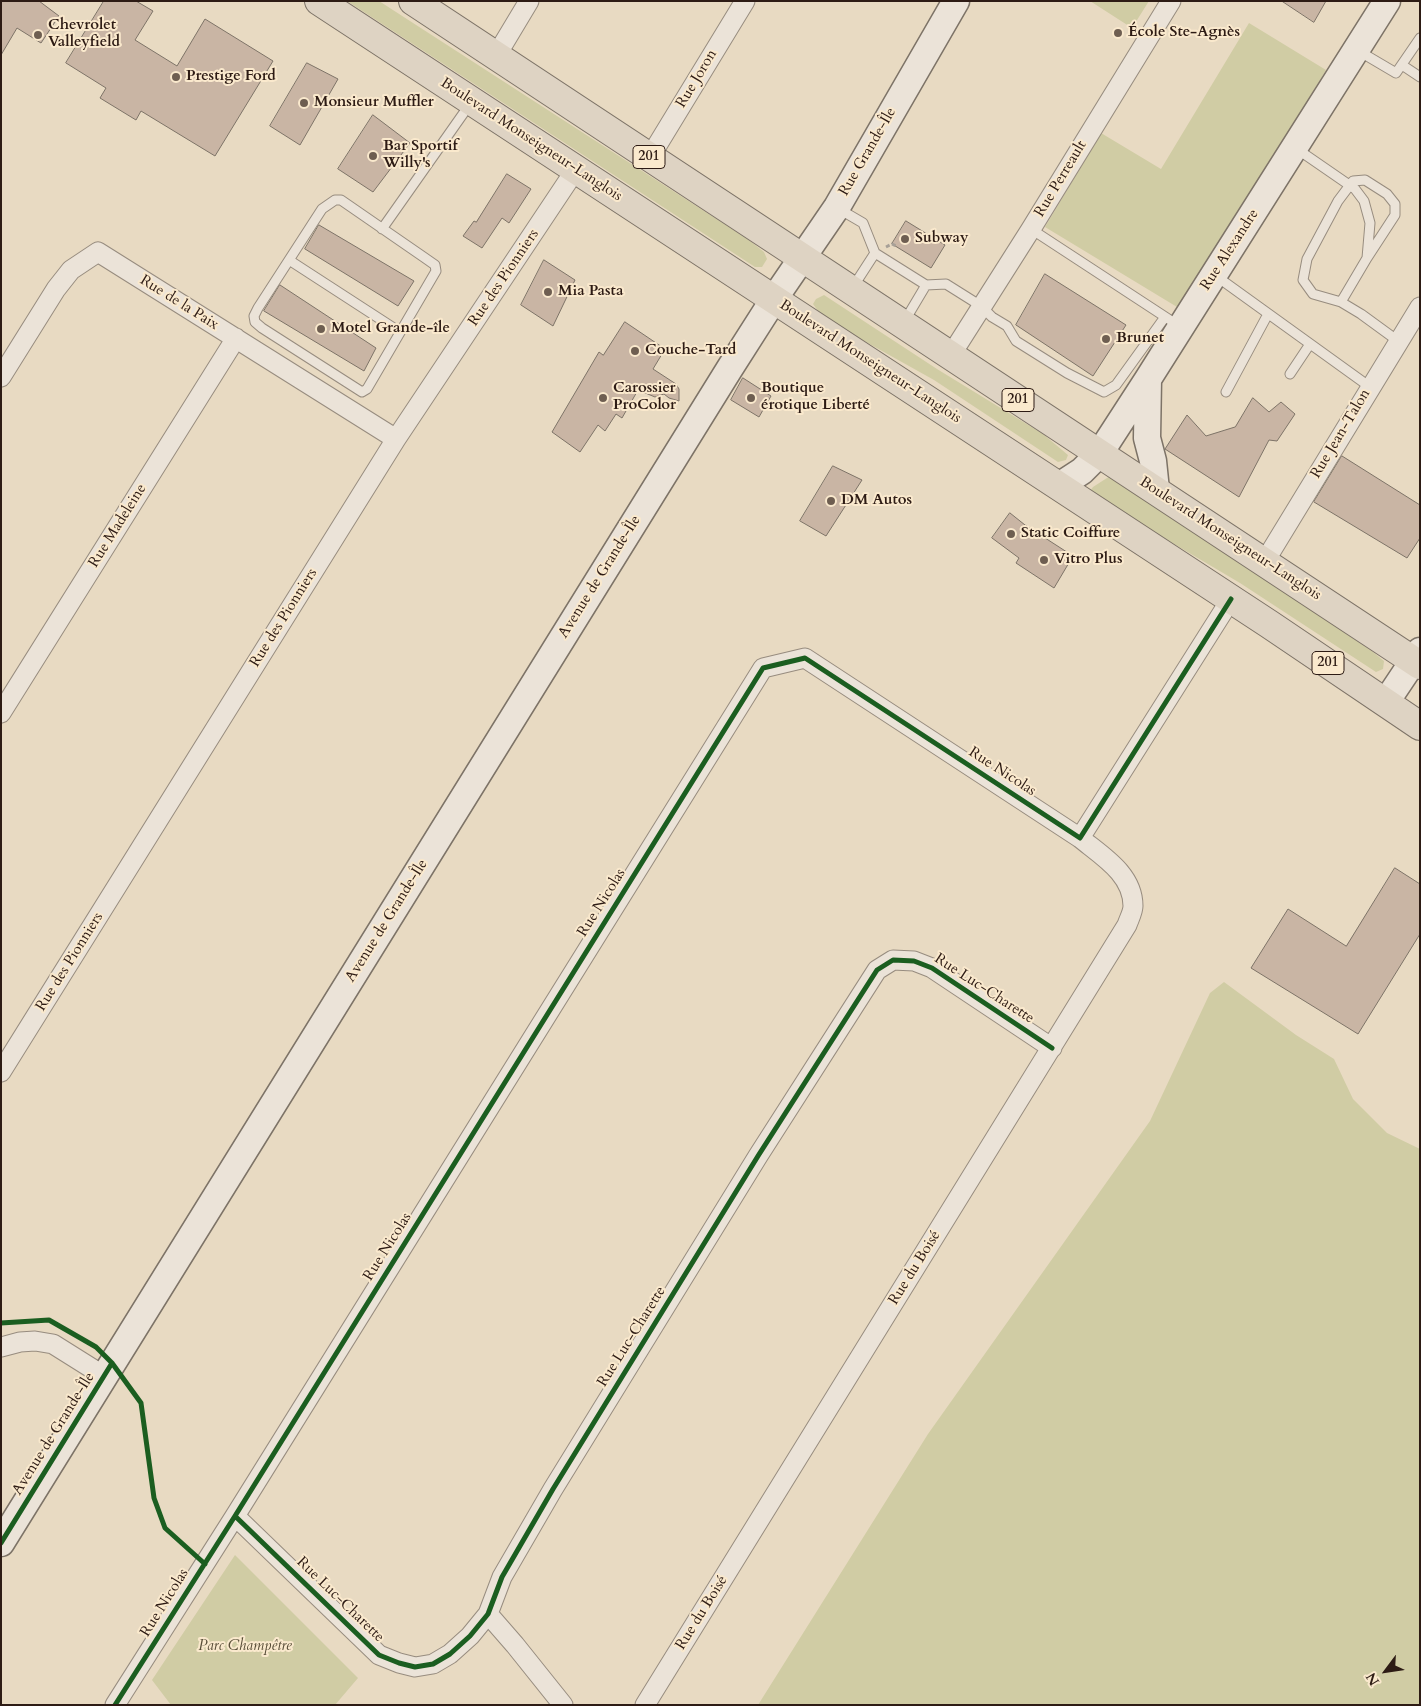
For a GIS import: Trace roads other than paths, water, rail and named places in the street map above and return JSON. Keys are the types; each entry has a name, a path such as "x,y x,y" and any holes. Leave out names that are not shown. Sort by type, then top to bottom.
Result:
{"highway":[{"name":"Boulevard Monseigneur-Langlois","path":"319,1 1231,599 1420,726"},
{"name":"Boulevard Monseigneur-Langlois","path":"413,1 902,324 1264,561 1418,659"}],"street":[{"path":"496,56 529,1"},
{"name":"Rue Joron","path":"650,157 745,1"},
{"name":"Rue Grande-Île","path":"774,299 836,207 956,1"},
{"name":"Rue Perreault","path":"951,355 1031,229 1170,1"},
{"name":"Rue Alexandre","path":"1059,486 1082,471 1100,453 1148,379 1173,322 1213,275 1387,1"},
{"name":"Rue des Pionniers","path":"1,1072 396,439 576,169"},
{"name":"Rue de la Paix","path":"1,377 56,289 71,270 98,252 396,439"},
{"name":"Avenue de Grande-Île","path":"1,1543 774,299"},
{"name":"Rue Jean-Talon","path":"1264,561 1420,307"},
{"name":"Rue Madeleine","path":"1,713 236,338"},
{"path":"1148,379 1147,438 1153,461 1156,490"},
{"path":"1080,838 1231,599"},
{"name":"Rue Nicolas","path":"115,1705 235,1516 763,668 805,658 1080,838"},
{"path":"1386,702 1418,659"},
{"name":"Rue du Boisé","path":"645,1705 1127,925 1133,907 1129,887 1118,868 1080,838"},
{"name":"Rue Luc-Charette","path":"235,1516 379,1655 415,1667 433,1664 450,1654 470,1636 488,1614 502,1577 553,1489 758,1156 877,970 893,960 914,962 932,968 1052,1048"},
{"path":"1,1347 20,1342 35,1341 53,1344 104,1376"},
{"path":"488,1614 516,1645 563,1705"}],"lane":[{"path":"1357,49 1396,74 1420,38"},
{"path":"1402,65 1420,77"},
{"path":"382,229 472,101"},
{"path":"1295,147 1355,189 1364,201 1370,223 1367,258"},
{"path":"1341,302 1395,215 1395,204 1388,194 1365,180 1353,181 1338,201 1307,259 1303,280 1313,294 1341,302 1398,341"},
{"path":"335,200 341,200 382,229 435,265 436,271 367,389 362,392 255,322 254,316 322,209 335,200"},
{"path":"836,207 863,224 875,253 926,285 946,284 981,306 992,317 1007,326 1016,341 1067,373 1104,392 1116,385 1173,322 1031,229"},
{"path":"852,290 875,253"},
{"path":"289,260 400,332"},
{"path":"1213,275 1370,387"},
{"path":"902,324 926,285"},
{"path":"1226,392 1268,314"},
{"path":"1290,374 1310,344"}],"place":[{"name":"École Ste-Agnès","path":"1118,33"},
{"name":"Chevrolet Valleyfield","path":"38,35"},
{"name":"Prestige Ford","path":"176,77"},
{"name":"Monsieur Muffler","path":"304,103"},
{"name":"Bar Sportif Willy's","path":"373,156"},
{"name":"Subway","path":"905,239"},
{"name":"Mia Pasta","path":"548,292"},
{"name":"Motel Grande-île","path":"321,329"},
{"name":"Brunet","path":"1106,339"},
{"name":"Couche-Tard","path":"635,351"},
{"name":"Carossier ProColor","path":"603,398"},
{"name":"Boutique érotique Liberté","path":"751,398"},
{"name":"DM Autos","path":"831,501"},
{"name":"Static Coiffure","path":"1011,534"},
{"name":"Vitro Plus","path":"1044,560"}],"park label":[{"name":"Parc Champêtre","path":"245,1647"}]}
